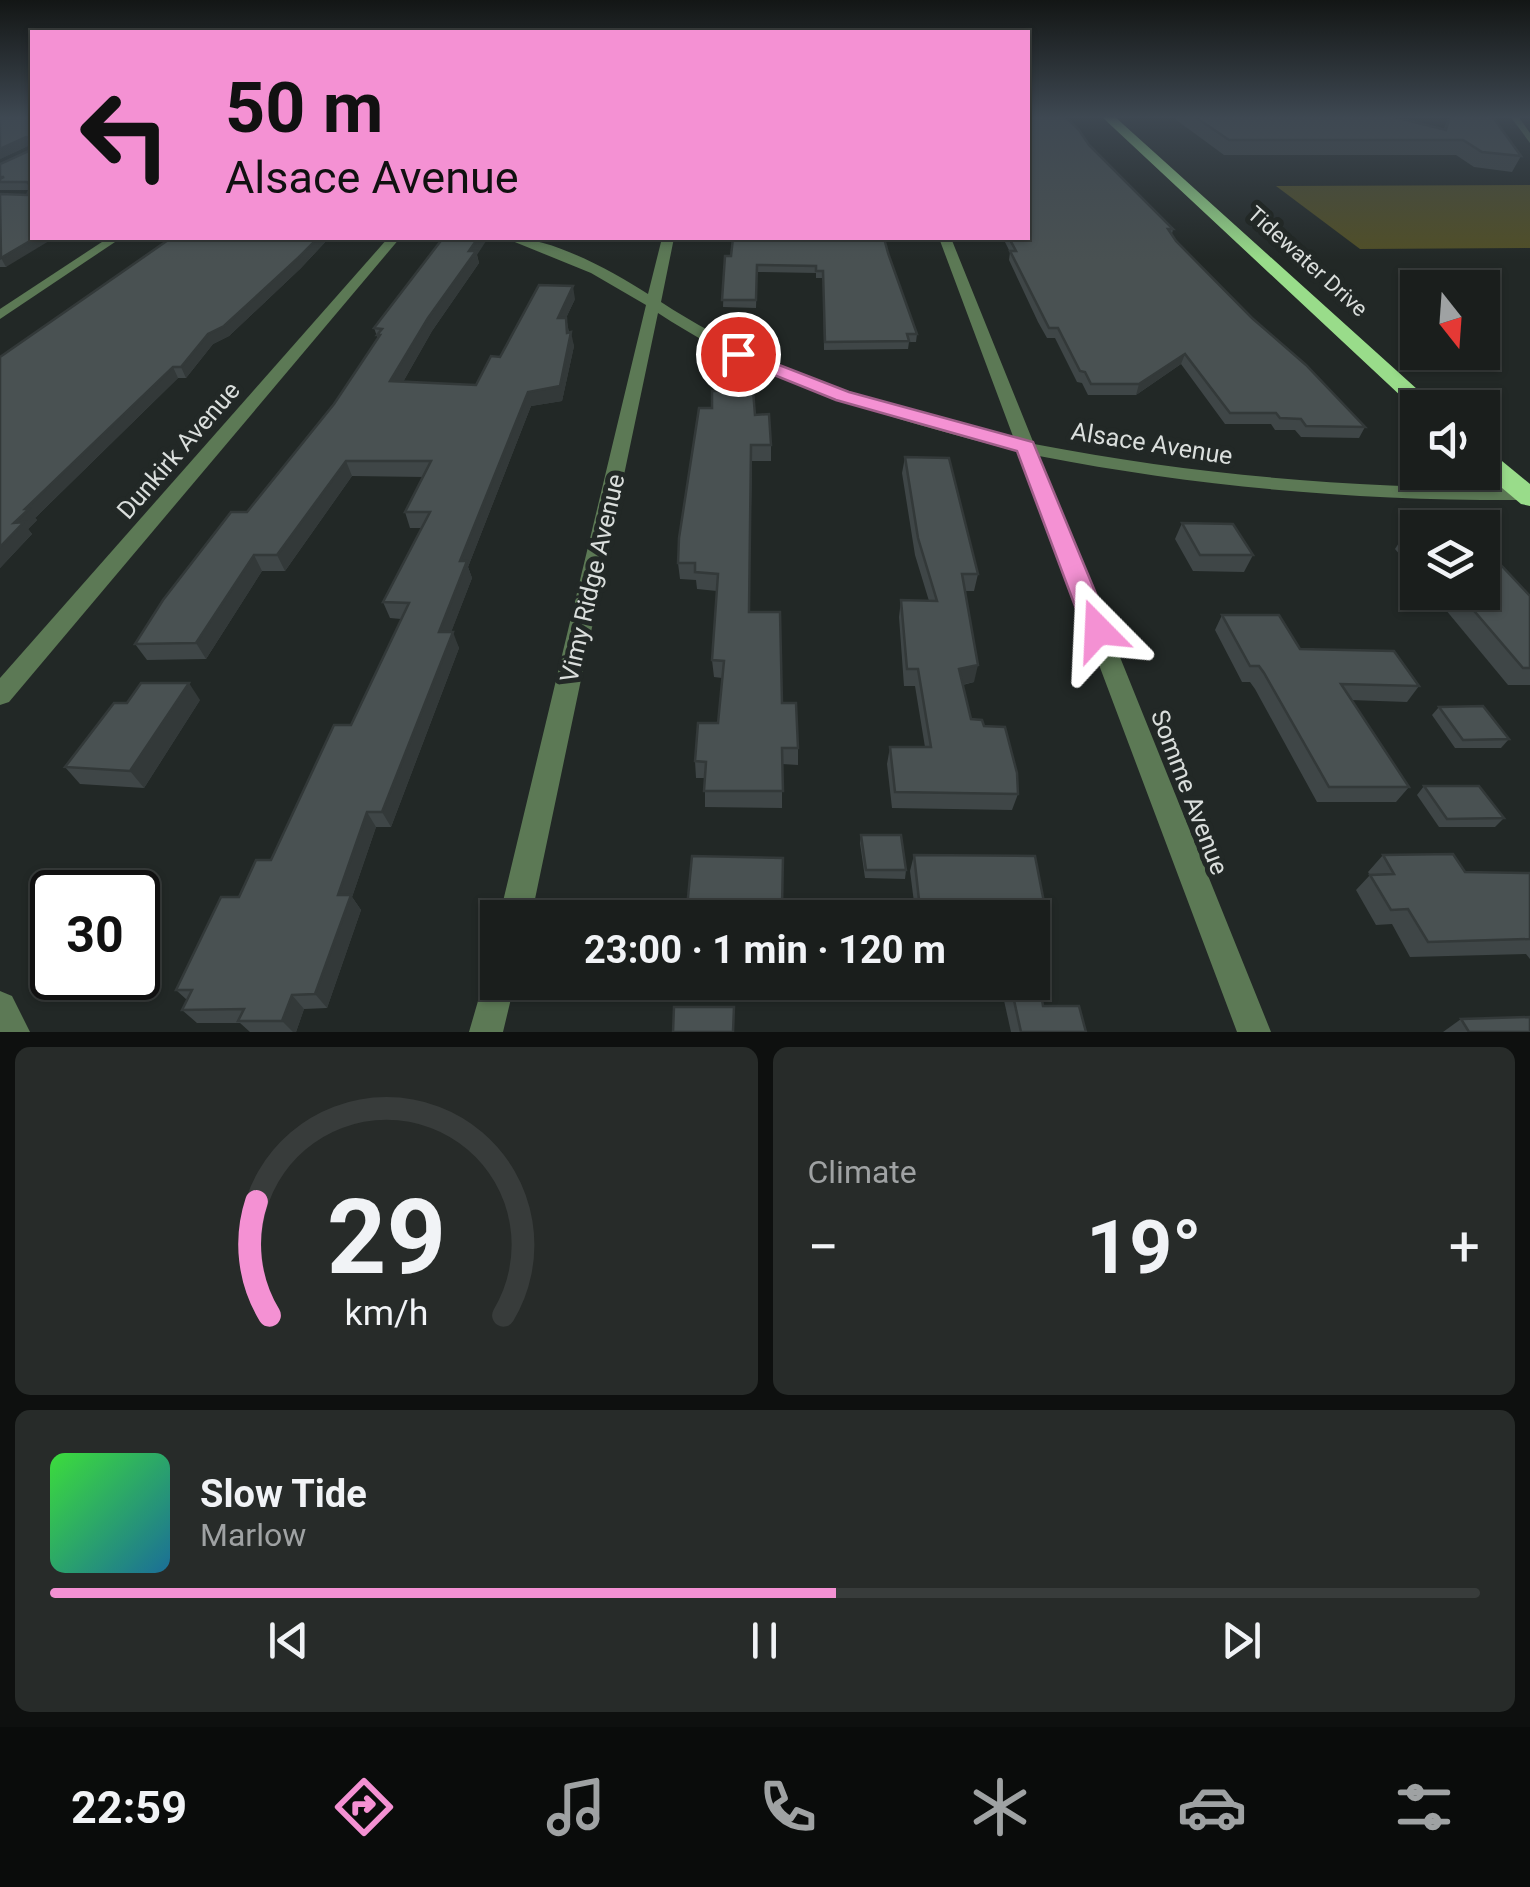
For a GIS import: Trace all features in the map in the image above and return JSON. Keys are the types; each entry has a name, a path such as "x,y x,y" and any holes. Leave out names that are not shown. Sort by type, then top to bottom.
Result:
{"highway":[{"name":"Tidewater Drive","path":"1160,164 1407,390"},
{"path":"1500,472 1528,496"}],"street":[{"path":"0,315 113,240"},
{"name":"Dunkirk Avenue","path":"0,695 392,240"},
{"name":"Alsace Avenue","path":"515,240 599,272 672,319 738,354 842,396 1026,447 1150,471 1252,484 1355,492 1528,496"},
{"name":"Vimy Ridge Avenue","path":"518,900 668,240"},
{"name":"Somme Avenue","path":"945,240 1254,1032"},
{"path":"486,1032 494,1000"},
{"path":"0,1008 13,1032"}],"shaded area":[{"path":"1530,185 1530,248 1360,249 1276,186"}],"building":[{"path":"0,164 30,164 30,185 0,182 4,177 0,177"},
{"path":"1030,164 1108,164 1173,229 1168,229 1176,241 1365,427 1306,426 1301,419 1280,418 1276,413 1230,413 1185,354 1139,384 1091,384 1058,328 1049,328 1010,251 1016,251 1010,240 1030,240"},
{"path":"30,188 32,240 1,258 0,194 27,195"},
{"path":"168,240 316,240 224,326 208,334 181,367 173,367 25,509 29,509 14,523 24,522 0,547 0,357"},
{"path":"441,240 477,240 469,251 476,251 428,318 390,381 476,385 491,356 500,357 539,285 573,286 558,318 566,318 567,333 571,332 560,386 528,392 460,561 467,561 439,632 453,632 382,812 367,812 338,895 351,895 315,994 292,995 282,1021 238,1021 244,1009 182,1010 192,990 176,990 221,897 239,897 256,860 271,860 334,725 351,725 409,603 383,602 430,512 405,512 431,461 346,461 277,555 254,555 196,643 135,644 163,600 231,512 247,512 334,404 380,335 382,329 374,328"},
{"path":"733,240 885,240 917,334 907,334 909,341 825,342 823,271 816,271 816,266 757,265 756,300 722,300 725,256 731,256"},
{"path":"753,390 755,415 769,414 771,445 751,445 749,612 780,612 782,703 796,703 798,748 782,748 783,791 704,791 706,762 695,761 698,723 718,723 724,661 712,660 718,574 695,572 695,563 678,563 679,538 699,408 712,408 712,391"},
{"path":"905,457 949,458 978,574 962,574 978,665 959,669 971,719 982,720 984,726 1005,727 1017,773 1018,794 895,792 890,747 931,747 918,669 907,669 901,600 937,601 918,538"},
{"path":"1182,523 1233,524 1253,555 1200,555"},
{"path":"1500,564 1530,596 1530,668 1523,668 1473,610 1500,610"},
{"path":"1222,615 1279,615 1300,649 1394,651 1419,686 1341,684 1409,787 1329,787 1264,673 1259,666 1250,666"},
{"path":"141,683 189,683 130,771 65,767 114,703 127,703"},
{"path":"1483,706 1509,739 1463,740 1439,707"},
{"path":"1424,786 1479,786 1504,818 1447,819"},
{"path":"861,835 901,835 906,870 866,870"},
{"path":"1453,854 1465,872 1530,873 1530,939 1428,942 1408,909 1391,910 1370,875 1394,874 1383,855"},
{"path":"914,855 1035,856 1044,900 919,900"},
{"path":"692,856 783,858 782,900 688,900"},
{"path":"1014,1000 1042,1000 1043,1006 1079,1006 1086,1032 1021,1032"},
{"path":"674,1007 734,1007 733,1032 673,1032"},
{"path":"1530,1017 1530,1032 1469,1032 1461,1019"}],"route":[{"path":"738,354 842,396 1026,447 1098,630"}]}
